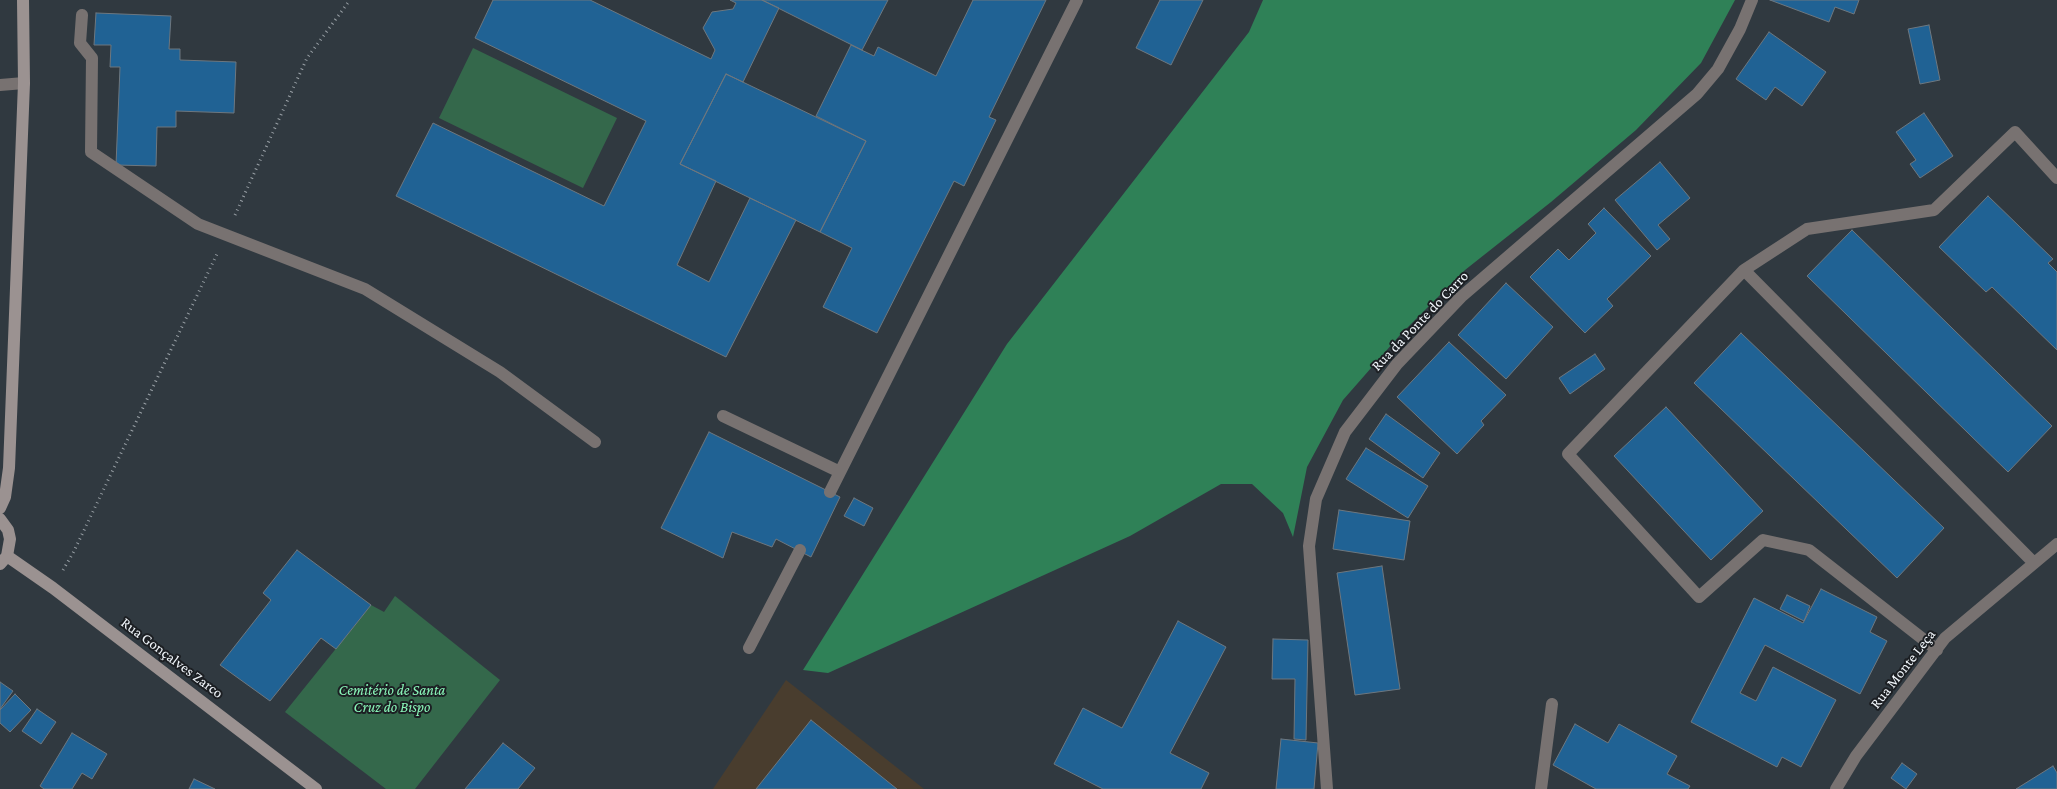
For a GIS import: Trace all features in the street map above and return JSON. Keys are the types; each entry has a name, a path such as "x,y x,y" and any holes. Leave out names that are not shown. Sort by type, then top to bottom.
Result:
{"main road":[{"path":"0,508 5,497 9,468 24,82 23,0"},
{"path":"0,519 8,530 10,539 3,560"},
{"name":"Rua Gonçalves Zarco","path":"3,560 53,588 316,789"}],"street":[{"path":"830,492 1077,0"},
{"name":"Rua da Ponte do Carro","path":"1327,789 1309,546 1316,499 1345,432 1396,364 1462,297 1697,94 1718,69 1740,30 1752,0"},
{"path":"82,15 80,43 92,58 91,152 198,224 366,289 500,372 596,442"},
{"path":"0,85 24,82"},
{"path":"1937,650 1810,550 1763,540 1699,597 1568,454 1744,270 1806,229 1934,210 2015,132 2057,178"},
{"path":"1744,270 2034,563"},
{"path":"723,416 840,472"},
{"name":"Rua Monte Leça","path":"1836,789 1856,756 1946,638 2057,544"},
{"path":"749,648 800,550"},
{"path":"1541,789 1552,704"}],"path":[{"path":"53,588 74,553 226,235 307,58 350,0"}],"shaded area":[{"path":"786,680 924,789 713,789"}],"green space":[{"path":"1263,0 1735,0 1701,63 1636,130 1551,202 1465,270 1400,335 1343,400 1307,467 1293,537 1283,513 1252,484 1221,484 1130,536 828,673 803,670 1007,344 1249,32"},
{"path":"473,48 617,118 583,188 439,118"},
{"name":"Cemitério de Santa Cruz do Bispo","path":"395,596 500,680 415,789 386,789 285,712 371,605 384,612"}],"building":[{"path":"493,0 590,0 711,59 715,50 703,28 712,12 733,9 736,3 730,0 762,0 779,8 743,82 726,74 680,164 716,181 677,265 709,282 750,198 796,220 726,357 396,196 433,123 604,206 646,121 475,38"},
{"path":"762,0 888,0 862,50"},
{"path":"973,0 1046,0 989,117 996,120 964,186 954,181 877,333 823,307 852,248 820,232 866,141 816,116 851,45 874,56 878,47 936,76"},
{"path":"1160,0 1203,0 1171,65 1136,48"},
{"path":"1770,0 1859,0 1854,14 1835,7 1829,22"},
{"path":"96,13 171,16 169,49 180,49 180,60 236,62 234,113 176,111 176,127 157,127 156,166 116,165 120,67 110,67 111,45 94,45"},
{"path":"1929,25 1940,80 1920,84 1908,29"},
{"path":"1769,32 1826,72 1802,106 1775,87 1766,100 1736,79"},
{"path":"726,74 866,141 820,232 680,164"},
{"path":"1924,113 1953,156 1920,178 1910,164 1916,160 1896,132"},
{"path":"1660,162 1690,198 1658,225 1670,239 1657,250 1615,200"},
{"path":"1988,196 2053,259 2048,263 2057,272 2057,350 1992,287 1986,292 1939,247"},
{"path":"1604,208 1651,256 1607,299 1613,306 1585,333 1530,277 1558,249 1569,260 1596,233 1588,224"},
{"path":"1852,230 2052,426 2008,472 1807,276"},
{"path":"1506,283 1553,327 1506,379 1458,335"},
{"path":"1741,333 1944,528 1897,578 1694,383"},
{"path":"1449,342 1506,395 1481,421 1484,425 1457,454 1397,397"},
{"path":"1595,354 1605,369 1570,394 1559,378"},
{"path":"1666,407 1763,511 1711,560 1614,456"},
{"path":"1386,414 1440,453 1423,478 1369,439"},
{"path":"709,432 840,497 811,557 776,539 772,547 732,532 723,558 661,528"},
{"path":"1366,448 1428,486 1408,518 1346,479"},
{"path":"854,498 873,508 864,526 844,516"},
{"path":"1339,510 1410,521 1404,560 1333,549"},
{"path":"297,550 371,605 336,649 321,638 270,701 220,665 271,600 263,593"},
{"path":"1382,566 1400,689 1355,695 1337,573"},
{"path":"1821,589 1877,617 1870,632 1887,641 1860,694 1765,645 1740,693 1756,701 1773,667 1836,700 1801,767 1782,757 1777,767 1691,722 1754,598 1803,623"},
{"path":"1787,595 1810,606 1804,621 1780,609"},
{"path":"1178,621 1226,647 1170,753 1209,773 1201,789 1103,789 1054,764 1083,708 1122,728"},
{"path":"1273,639 1308,640 1306,740 1294,739 1295,679 1272,679"},
{"path":"0,682 13,691 0,709"},
{"path":"15,694 31,710 10,732 0,723 0,710"},
{"path":"37,709 56,722 41,744 22,731"},
{"path":"811,720 897,789 756,789"},
{"path":"1575,724 1608,743 1619,724 1677,756 1667,774 1690,786 1688,789 1596,789 1553,765"},
{"path":"72,733 107,754 92,779 82,773 72,789 44,789 40,786"},
{"path":"1281,739 1318,743 1314,789 1276,789"},
{"path":"503,743 535,768 518,789 465,789"},
{"path":"1902,763 1917,774 1906,789 1891,778"},
{"path":"2053,766 2057,773 2057,789 2016,789"},
{"path":"194,779 215,789 189,789"}]}
